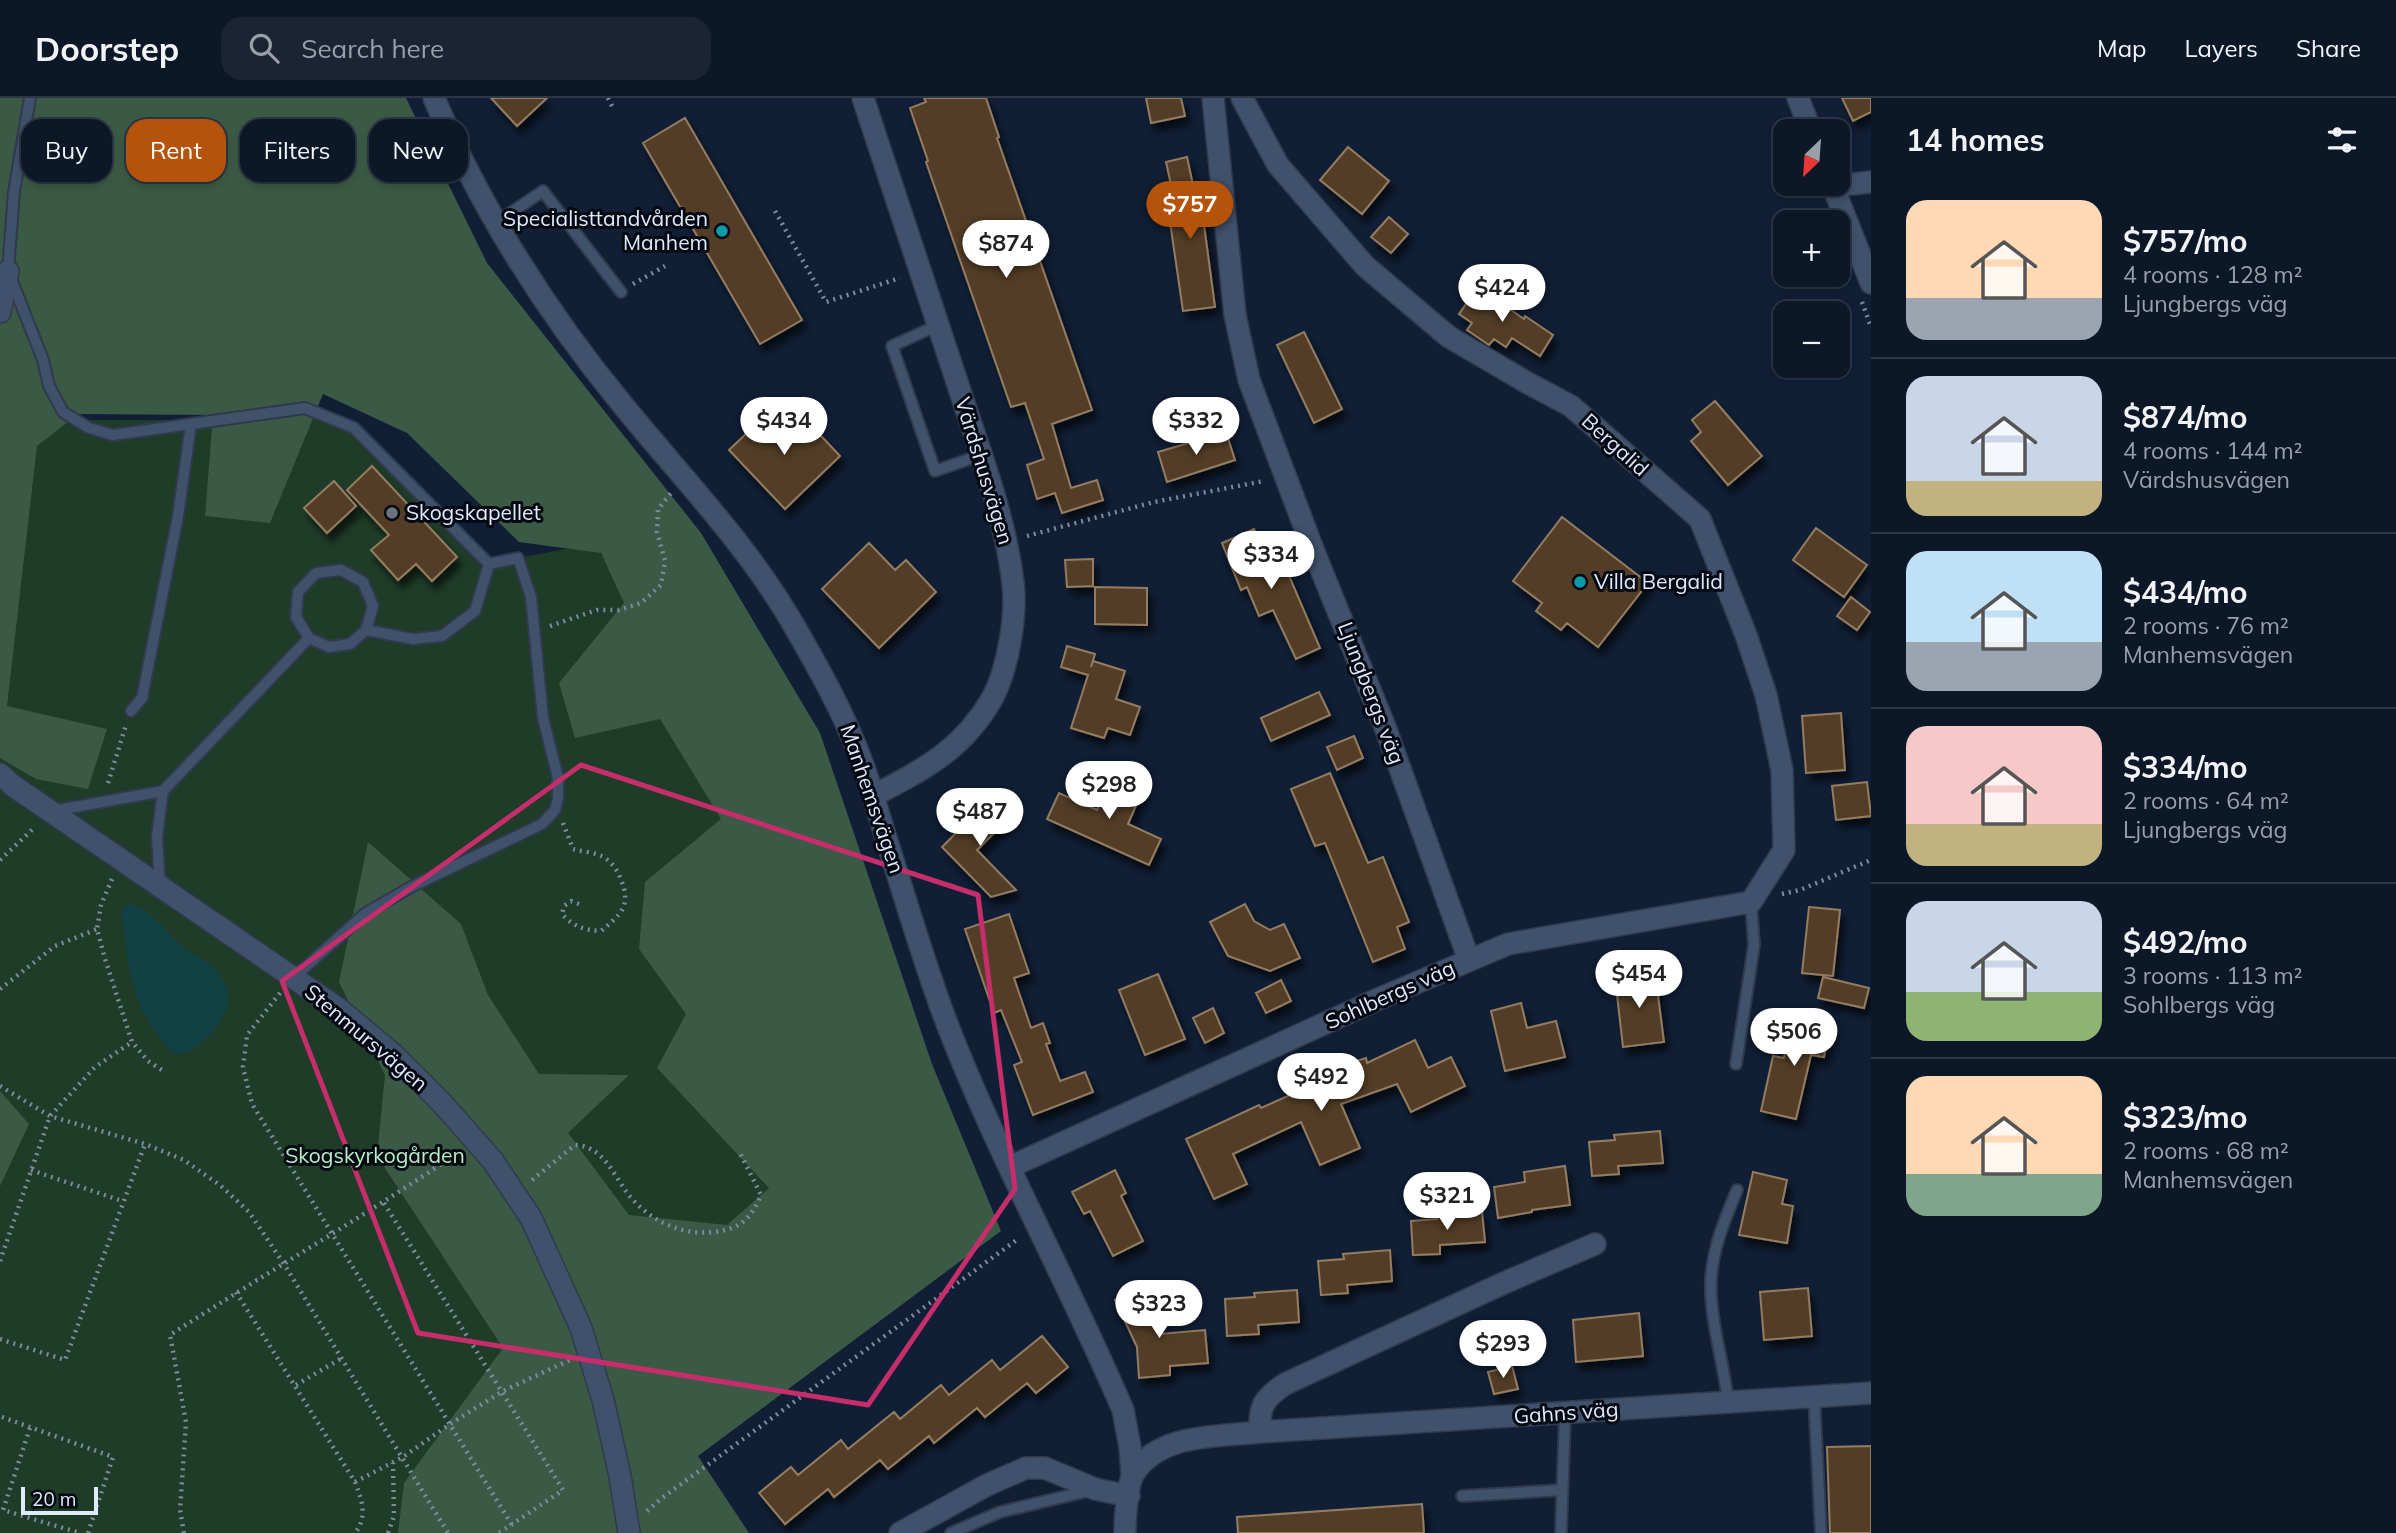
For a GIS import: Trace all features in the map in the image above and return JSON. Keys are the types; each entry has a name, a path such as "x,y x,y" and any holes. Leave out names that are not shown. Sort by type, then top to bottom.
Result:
{"street":[{"name":"Manhemsvägen","path":"434,98 454,146 496,222 586,358 762,574 840,708 861,759 946,1021 981,1108 1123,1410 1129,1436 1131,1486 1125,1533"},
{"name":"Värdshusvägen","path":"863,98 1000,512 1014,586 1013,619 1005,662 992,697 956,746 920,771 873,796"},
{"name":"Ljungbergs väg","path":"1213,98 1235,316 1249,380 1285,477 1363,669 1469,960"},
{"name":"Bergalid","path":"1242,98 1278,165 1365,266 1449,337 1571,405 1700,519 1766,695 1782,770 1784,850 1751,901"},
{"path":"1798,98 1806,119"},
{"path":"1850,184 1871,182"},
{"path":"1837,196 1871,283"},
{"path":"0,312 8,271"},
{"name":"Stenmursvägen","path":"0,774 339,1009 392,1053 442,1103 493,1161 531,1218 581,1328 604,1400 628,1530"},
{"name":"Sohlbergs väg","path":"1010,1167 1376,1000 1508,944 1751,901"},
{"path":"1260,1432 1261,1406 1285,1384 1595,1244"},
{"name":"Gahns väg","path":"1131,1486 1151,1453 1187,1440 1260,1432 1871,1392"},
{"path":"900,1533 988,1485 1026,1468 1045,1468 1095,1489 1131,1486"}],"lane":[{"path":"30,98 14,192 8,271 43,360 49,386 63,412 89,428 113,435 305,408 354,428 489,564"},
{"path":"496,222 543,191 621,292"},
{"path":"938,325 892,346 935,471 981,455"},
{"path":"131,710 142,698 178,516 191,424"},
{"path":"293,978 366,913 413,886 542,824 555,810 558,778 543,718 531,597 518,558 489,564"},
{"path":"366,630 414,639 442,636 475,611 489,564"},
{"path":"341,570 363,582 373,606 366,630 350,644 329,647 309,638 296,617 298,592 316,573 341,570"},
{"path":"51,811 163,791 309,638"},
{"path":"160,885 157,837 163,791"},
{"path":"1736,1064 1754,945 1751,901"},
{"path":"1728,1402 1712,1302 1711,1279 1717,1244 1737,1190"},
{"path":"1814,1396 1821,1533"},
{"path":"1560,1533 1565,1413"},
{"path":"951,1533 977,1527 1000,1512 1095,1489"},
{"path":"1462,1496 1562,1490"}],"path":[{"path":"608,98 613,108"},
{"path":"775,211 826,302 920,271"},
{"path":"621,292 665,266"},
{"path":"534,630 597,610 619,610 641,603 661,584 665,561 657,532 658,509 684,475"},
{"path":"1006,542 1154,502 1285,477"},
{"path":"102,803 131,710"},
{"path":"555,810 566,828 573,849 606,859 617,869 625,888 626,902 622,912 601,931 586,930 573,925 562,914 564,906 570,901 579,904"},
{"path":"0,860 51,811"},
{"path":"120,857 102,905 97,929 132,1042 148,1061 165,1072"},
{"path":"1751,901 1800,890 1871,860"},
{"path":"0,989 55,946 97,929"},
{"path":"293,978 247,1035 243,1067 252,1104 512,1525"},
{"path":"0,1261 50,1116 95,1067 132,1042"},
{"path":"0,1086 50,1116 145,1144 184,1160 221,1185 249,1212 342,1357 448,1533"},
{"path":"184,1533 180,1510 186,1422 170,1335 331,1233 384,1203 475,1141"},
{"path":"0,1339 65,1360 145,1144"},
{"path":"512,1189 533,1180 575,1145 588,1146 603,1158 629,1196 645,1213 673,1227 701,1234 732,1230 754,1213 761,1195 740,1153"},
{"path":"30,1170 122,1201"},
{"path":"384,1203 563,1490 499,1533"},
{"path":"628,1530 684,1481 1038,1227"},
{"path":"236,1293 355,1482 363,1504 361,1525 355,1533"},
{"path":"355,1482 403,1457 503,1391 588,1351"},
{"path":"296,1385 342,1357"},
{"path":"1,1419 113,1457 88,1533"},
{"path":"30,1428 3,1510 80,1533"},
{"path":"388,1533 394,1517 393,1463"}],"highlighted area":[{"path":"581,765 978,895 1015,1189 868,1405 418,1333 282,981"}],"green space":[{"name":"Skogskyrkogården","path":"303,415 354,428 489,564 595,543 744,799 804,1239 572,1533 0,1533 0,486 62,420 227,420"}],"shaded area":[{"path":"0,98 406,98 416,119 369,119 369,182 447,182 487,263 701,533 820,733 932,1064 1001,1231 698,1456 749,1533 398,1533 404,1483 503,1348 377,1156 385,1075 339,982 368,842 461,924 488,995 539,1074 629,1075 568,1133 629,1215 727,1225 769,1188 657,1068 686,1014 639,949 645,882 721,819 660,719 575,738 559,683 624,603 601,553 519,542 407,433 323,394 270,523 205,516 213,415 78,414 37,446 7,706 107,729 88,789 36,779 0,758"},
{"path":"132,904 152,916 186,950 215,968 226,987 228,1003 222,1019 207,1038 189,1051 180,1053 169,1049 141,1007 131,976 121,910"},
{"path":"0,1091 29,1124 0,1186"}],"building":[{"path":"491,98 547,98 517,126"},
{"path":"924,98 986,98 999,137 997,138 1092,410 1052,424 1071,488 1097,480 1103,500 1062,513 1055,493 1037,499 1027,465 1044,459 1025,403 1011,407 926,162 928,161 910,108 926,102"},
{"path":"1146,98 1181,98 1185,116 1151,123"},
{"path":"1842,98 1871,98 1871,112 1853,121"},
{"name":"Specialisttandvården Manhem","path":"685,118 802,320 760,344 643,143"},
{"path":"1348,147 1389,181 1362,214 1320,180"},
{"path":"1187,157 1200,218 1203,217 1215,307 1183,311 1170,222 1179,221 1166,162"},
{"path":"1389,217 1408,234 1391,253 1371,237"},
{"path":"1478,287 1524,319 1525,316 1553,335 1540,356 1512,338 1506,347 1494,339 1489,345 1467,330 1472,323 1459,314"},
{"path":"1304,332 1342,409 1314,423 1277,345"},
{"path":"1715,401 1762,456 1728,485 1691,441 1701,432 1692,420"},
{"path":"772,409 796,434 808,422 840,456 785,509 729,450"},
{"path":"1226,432 1235,460 1167,482 1158,452"},
{"name":"Skogskapellet","path":"372,466 457,557 432,581 416,564 398,580 371,550 389,535 347,490"},
{"path":"334,481 356,506 327,533 304,508"},
{"name":"Villa Bergalid","path":"1562,517 1648,583 1598,647 1567,623 1561,630 1536,611 1542,603 1513,581"},
{"path":"1816,528 1867,565 1844,597 1793,560"},
{"path":"1254,529 1274,576 1287,571 1320,648 1296,659 1273,610 1259,616 1247,587 1241,590 1222,543"},
{"path":"869,543 895,570 906,560 936,592 879,648 822,589"},
{"path":"1093,559 1093,586 1067,587 1065,560"},
{"path":"1095,587 1147,588 1147,625 1095,624"},
{"path":"1851,597 1870,612 1857,630 1837,616"},
{"path":"1067,646 1095,654 1091,667 1093,661 1125,671 1116,699 1140,707 1130,735 1108,728 1104,738 1071,728 1088,675 1061,667"},
{"path":"1319,692 1330,715 1271,741 1261,718"},
{"path":"1841,713 1845,770 1806,773 1802,716"},
{"path":"1354,736 1363,758 1337,770 1327,747"},
{"path":"1330,773 1368,863 1383,857 1409,922 1397,927 1405,949 1373,962 1325,843 1315,846 1291,789"},
{"path":"1113,776 1143,789 1128,824 1161,839 1149,865 1047,819 1059,793 1097,810"},
{"path":"1867,782 1871,816 1836,820 1832,786"},
{"path":"991,798 1010,817 977,850 1016,890 991,897 942,847"},
{"path":"1245,904 1254,921 1270,930 1284,924 1300,958 1270,971 1228,956 1210,922"},
{"path":"1809,907 1840,910 1833,976 1802,973"},
{"path":"1009,914 1029,973 1014,978 1031,1028 1043,1023 1050,1043 1046,1044 1060,1081 1085,1072 1093,1092 1033,1115 1014,1065 1022,1062 1001,1010 994,1013 965,929"},
{"path":"1655,972 1664,1042 1623,1047 1615,977"},
{"path":"1158,974 1185,1039 1145,1055 1119,990"},
{"path":"1823,977 1869,988 1864,1008 1818,998"},
{"path":"1281,980 1291,1001 1266,1013 1256,993"},
{"path":"1521,1003 1527,1028 1556,1021 1565,1057 1505,1071 1491,1011"},
{"path":"1213,1008 1224,1033 1205,1043 1193,1018"},
{"path":"1792,1019 1830,1026 1824,1057 1811,1055 1796,1119 1761,1111 1773,1056 1784,1058"},
{"path":"1415,1040 1428,1068 1451,1057 1465,1086 1411,1112 1397,1084 1341,1104 1360,1148 1320,1165 1301,1122 1233,1154 1247,1184 1214,1199 1186,1139 1259,1105 1261,1108 1346,1070 1344,1065 1366,1058 1367,1063"},
{"path":"1660,1131 1663,1163 1618,1166 1619,1174 1592,1176 1589,1142 1615,1140 1614,1135"},
{"path":"1565,1166 1570,1205 1498,1218 1494,1187 1525,1182 1524,1172"},
{"path":"1115,1170 1126,1193 1121,1196 1143,1241 1113,1256 1090,1211 1084,1214 1072,1192"},
{"path":"1753,1172 1787,1180 1782,1204 1793,1206 1787,1243 1739,1235"},
{"path":"1482,1211 1485,1242 1440,1245 1440,1254 1413,1255 1411,1221 1437,1219 1436,1214"},
{"path":"1390,1250 1392,1281 1347,1285 1348,1293 1321,1295 1318,1261 1344,1259 1343,1254"},
{"path":"1808,1288 1812,1336 1764,1340 1760,1292"},
{"path":"1138,1289 1160,1334 1205,1330 1208,1363 1170,1366 1170,1375 1139,1378 1137,1347 1115,1300"},
{"path":"1297,1290 1299,1322 1258,1325 1259,1334 1227,1336 1225,1299 1255,1297 1254,1293"},
{"path":"1639,1313 1643,1356 1576,1362 1573,1320"},
{"path":"1042,1336 1068,1367 1036,1393 1027,1383 985,1417 977,1408 934,1443 929,1436 888,1469 880,1460 834,1497 828,1489 785,1524 759,1493 791,1467 798,1475 841,1440 848,1449 894,1412 900,1419 941,1385 949,1395 992,1360 1000,1370"},
{"path":"1512,1366 1518,1389 1494,1394 1488,1372"},
{"path":"1871,1446 1871,1533 1830,1533 1827,1447"},
{"path":"1422,1504 1424,1533 1238,1533 1237,1517"}],"place":[{"name":"Specialisttandvården Manhem","path":"722,231"},
{"name":"Skogskapellet","path":"392,513"},
{"name":"Villa Bergalid","path":"1580,582"}]}
